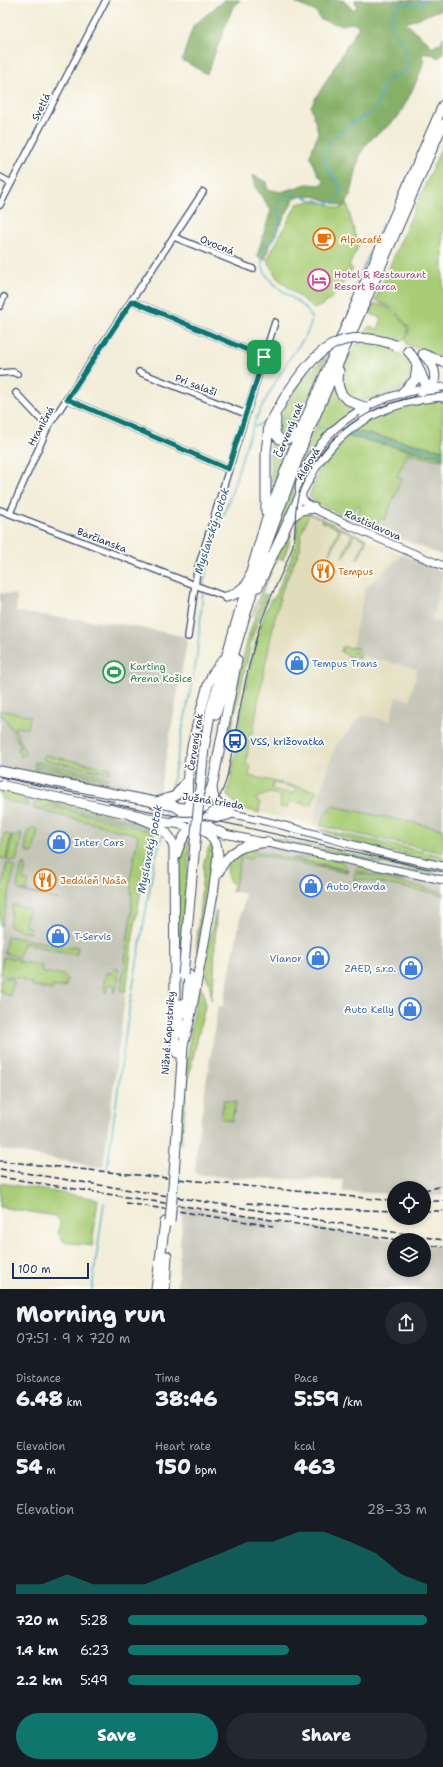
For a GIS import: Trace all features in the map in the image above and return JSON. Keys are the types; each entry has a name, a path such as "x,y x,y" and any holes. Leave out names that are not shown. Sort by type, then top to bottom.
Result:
{"main road":[{"name":"Červený rak","path":"203,778 217,710 238,639 246,586 265,524 302,427 443,105"},
{"name":"Červený rak","path":"203,778 207,729 225,657 303,444 443,124"},
{"path":"265,524 267,499 267,437 269,425 279,404 308,363 320,352 339,342 355,338 369,339 395,345 408,351 423,354 443,362"},
{"path":"408,351 417,363 429,389 443,397"},
{"path":"417,400 429,389 435,379 435,371 430,360 423,354"},
{"path":"341,357 338,378 339,388 348,401 365,407 366,411 363,420"},
{"path":"402,393 415,380 417,363"},
{"path":"279,404 274,428 278,438 284,440 289,439 302,427"},
{"path":"246,586 235,594 226,598 242,611 301,494"},
{"path":"289,520 293,514 301,510 314,508"},
{"path":"175,858 181,840 197,823 211,817 228,816 232,813 215,800 212,787 237,664 238,639"},
{"path":"190,977 201,957 215,884 218,850 214,841 197,823 187,781 193,743 208,685 217,667 225,657"},
{"name":"Južná trieda","path":"0,772 160,802 193,811"},
{"name":"Nižné Kapustníky","path":"173,1143 190,977 203,778"},
{"path":"160,802 175,796 187,781"},
{"path":"0,785 132,815 158,823 171,823 193,811 212,787"},
{"path":"158,823 173,842 175,858 175,998 173,1020 177,1053"},
{"path":"197,823 224,834"},
{"path":"215,884 223,864 232,853 242,847 268,842"},
{"name":"Nižné Kapustníky","path":"156,1289 167,1222 173,1143 177,1053 190,977"},
{"name":"Nižné Kapustníky","path":"162,1289 167,1256 167,1222"},
{"path":"165,1289 167,1256"}],"street":[{"name":"Svetlá","path":"0,205 106,0"},
{"path":"0,177 11,184"},
{"name":"Hraničná","path":"10,514 48,427 203,192"},
{"name":"Ovocná","path":"174,237 253,269"},
{"path":"0,306 4,297"},
{"path":"132,301 264,357"},
{"path":"188,637 202,552 275,322"},
{"path":"0,373 13,372 17,374"},
{"name":"Pri salaši","path":"139,372 246,414"},
{"name":"Alejová","path":"301,494 300,479 316,450 339,426 365,407 402,393 443,387"},
{"path":"16,393 48,427"},
{"name":"Alejová","path":"301,494 327,452 343,435 363,420 383,410 417,400 443,397"},
{"path":"67,399 228,469"},
{"name":"Rastislavova","path":"301,494 305,502 314,508 382,541 443,566"},
{"name":"Barčianska","path":"0,510 226,598"},
{"name":"Južná trieda","path":"193,811 232,813 315,833 366,849 443,866"},
{"path":"171,823 197,823"},
{"path":"205,830 268,842 443,880"}],"shaded area":[{"path":"404,450 443,458 443,556 378,529"},
{"path":"309,514 402,554 365,588 353,647 357,648 361,656 417,669 410,700 390,721 365,715 335,746 321,788 313,825 248,810 234,803 274,606 300,547 301,534"},
{"path":"402,554 443,572 433,620 443,622 443,853 313,825 321,788 335,746 361,716 365,715 390,721 396,697 410,700 417,669 361,656 360,651 352,647 365,588"},
{"path":"443,574 443,622 433,620"},
{"path":"0,593 17,595 16,612 127,625 188,637 158,800 0,771"},
{"path":"0,785 132,815 151,833 133,936 103,1168 0,1149"},
{"path":"268,842 443,880 443,1196 431,1196 431,1181 387,1181 387,1194 343,1192 343,1180 230,1178 195,1174 197,1143 218,1006 223,1006 245,894 234,892 242,853"},
{"path":"183,1206 387,1238 387,1277 431,1277 431,1245 443,1247 443,1289 177,1289"}],"green space":[{"path":"224,0 240,0 232,9 207,74 182,60 193,26"},
{"path":"296,0 343,0 353,10 357,7 355,0 442,0 440,10 406,23 433,47 442,42 443,37 443,52 439,58 429,53 422,54 423,62 420,74 400,114 393,122 370,140 363,149 358,163 352,191 346,204 341,206 314,196 295,197 269,246 265,260 257,256 271,210 255,187 252,175 267,182 267,189 281,192 307,184 321,185 324,181 319,176 310,156 318,132 311,106 359,26 352,23 341,25 321,20 316,12 296,3"},
{"path":"443,144 443,359 406,344 407,341 405,340 409,334 409,328 394,309 375,300"},
{"path":"317,200 340,209 347,203 358,247 349,266 353,269 341,287 327,302 314,309 277,278 267,260 297,204"},
{"path":"374,304 385,306 390,309 398,315 408,328 407,335 403,340 398,338 393,351 405,356 411,361 413,364 414,375 401,390 373,399 355,401 343,391 342,381 346,364 369,326 378,329 382,318 372,315 371,309"},
{"path":"327,356 293,434 279,436 280,419 290,399 305,378"},
{"path":"336,388 356,408 322,438 304,460 303,458 325,406"},
{"path":"443,400 443,450 354,431 374,417 410,404"},
{"path":"354,431 443,450 443,458 347,436"},
{"path":"271,434 284,444 289,445 272,486 270,458"},
{"path":"347,436 443,458 443,460 421,457 408,453 397,476 402,478 385,520 381,518 376,529 356,520 360,506 358,505 351,519 314,502 309,496 318,474 317,473 334,448"},
{"path":"301,458 303,462 296,476 292,503 264,569 270,545"},
{"path":"309,513 367,539 357,559 365,540 354,535 344,558 342,557 352,534 341,529 331,553 329,552 339,529 321,521 322,519 309,514 301,534 300,549 279,597 280,600 275,617 253,733 250,733 246,765 251,766 249,776 282,783 282,785 273,783 272,789 294,794 295,788 284,786 285,784 317,791 311,805 289,801 287,808 280,807 281,796 270,793 256,798 256,800 260,803 259,813 241,808 227,796 239,738 237,737 254,649 264,615 271,598 274,599 295,549 298,517 301,514"},
{"path":"291,523 290,541 283,560 277,558 252,616 273,562"},
{"path":"264,594 268,595 253,635 230,736 230,724 243,658 257,610"},
{"path":"342,647 357,648 360,652 360,658 355,658 356,653 353,652 352,658 341,652"},
{"path":"218,668 199,753 194,789 192,779 196,748"},
{"path":"0,710 30,716 28,728 14,727 26,754 21,757 18,748 21,747 4,716 0,715"},
{"path":"44,755 110,768 109,773 43,760"},
{"path":"36,762 104,776 108,779 34,765"},
{"path":"34,768 123,786 122,788 109,790 43,777"},
{"path":"0,788 21,796 25,799 29,806 10,802 0,797"},
{"path":"44,798 155,827 153,828 54,805 40,808 33,807 39,799"},
{"path":"332,806 443,829 443,853 321,826 325,814"},
{"path":"58,808 156,832 156,834 151,833 133,936 126,991 121,991 132,907 130,879 138,836 105,826 33,809 40,810"},
{"path":"34,827 38,830 33,852 31,853 27,852 26,842 28,834"},
{"path":"319,829 443,856 443,863 370,847"},
{"path":"20,832 22,834 16,861 7,860 12,836 19,837"},
{"path":"4,834 11,835 6,859 0,858 0,845 2,845"},
{"path":"268,836 443,875 443,877 267,839"},
{"path":"185,840 190,842 178,993 178,862"},
{"path":"213,845 214,849 210,891 198,952 197,941 204,861 209,847"},
{"path":"249,850 348,871 347,873 253,854 252,859 241,857 234,892 232,891 233,885 228,879 227,866 241,852"},
{"path":"317,856 341,861 348,870 293,858"},
{"path":"7,863 15,866 2,925 0,925 0,896"},
{"path":"22,865 26,865 23,880 29,881 27,890 21,890 60,900 19,891 17,886"},
{"path":"363,865 392,874 392,877 403,879 403,881 355,871 358,867"},
{"path":"355,873 443,892 443,895 360,879 354,881"},
{"path":"13,905 29,909 25,926 31,927 30,933 16,930 16,928 9,926"},
{"path":"216,911 214,975 211,1000 210,985 203,969"},
{"path":"7,936 73,948 74,946 78,947 76,955 23,943 19,957 4,953"},
{"path":"3,957 18,959 18,961 42,966 41,972 63,975 67,979 66,986 53,986 52,990 32,986 32,983 23,982 24,979 5,976 0,973"},
{"path":"114,968 119,969 117,987 114,993 114,984 108,984 106,993 103,987 106,973 112,973"},
{"path":"4,978 13,980 14,982 10,996 0,991 0,980"},
{"path":"199,985 204,993 205,1006 188,1079 181,1143 178,1143 191,1028"},
{"path":"224,1100 236,1102 232,1121 221,1118"},
{"path":"0,1183 98,1199 92,1246 64,1242 58,1233 60,1222 55,1216 0,1207"}],"waterway":[{"name":"Myslavský potok","path":"203,587 211,552 254,424 270,392 288,361 304,338 311,323 310,314 303,306 283,291 265,272 262,260 265,245 273,241 277,230 279,223 279,201 288,195 305,197 321,203 329,203 336,200 342,191 325,164 324,150 332,140 351,124 371,112 378,104 384,82 390,77 401,74 408,67 405,46 391,27 391,17 398,4 419,4 424,0"},
{"path":"355,288 383,222"},
{"path":"282,418 297,422"},
{"path":"255,427 264,422"},
{"path":"318,427 328,429"},
{"path":"351,434 443,454"},
{"name":"Myslavský potok","path":"170,794 197,656 203,591"},
{"name":"Myslavský potok","path":"165,817 167,807"},
{"name":"Myslavský potok","path":"107,1169 129,1010 154,863 162,835"},
{"name":"Myslavský potok","path":"92,1289 104,1203"}],"tram line":[{"path":"109,803 173,815 195,816 204,813 217,801 223,790 227,777 245,684 259,629 293,544 299,493 305,479 322,452 335,437 367,414 403,400 423,395 443,393"},
{"path":"0,777 115,802"},
{"path":"194,818 226,823 443,872"}],"railway":[{"path":"0,1161 387,1200"},
{"path":"0,1169 443,1240"},
{"path":"0,1177 387,1238"},
{"path":"431,1189 443,1186"},
{"path":"431,1201 443,1201"},
{"path":"126,1203 273,1226"},
{"path":"247,1203 305,1208 387,1211"},
{"path":"431,1211 443,1211"},
{"path":"431,1245 443,1247"}],"place":[{"name":"Alpacafé","path":"324,239"},
{"name":"Hotel & Restaurant Resort Barca","path":"319,280"},
{"name":"Tempus","path":"323,571"},
{"name":"Tempus Trans","path":"297,663"},
{"name":"Karting Arena Košice","path":"114,672"},
{"name":"VSS, križovatka","path":"235,741"},
{"name":"Inter Cars","path":"59,842"},
{"name":"Jedáleň Naša","path":"45,880"},
{"name":"Auto Pravda","path":"311,886"},
{"name":"T-Servis","path":"58,936"},
{"name":"Vianor","path":"318,958"},
{"name":"ZAED, s.r.o.","path":"411,968"},
{"name":"Auto Kelly","path":"410,1009"}],"route":[{"path":"132,301 264,357 228,469 67,399 132,301"}]}
